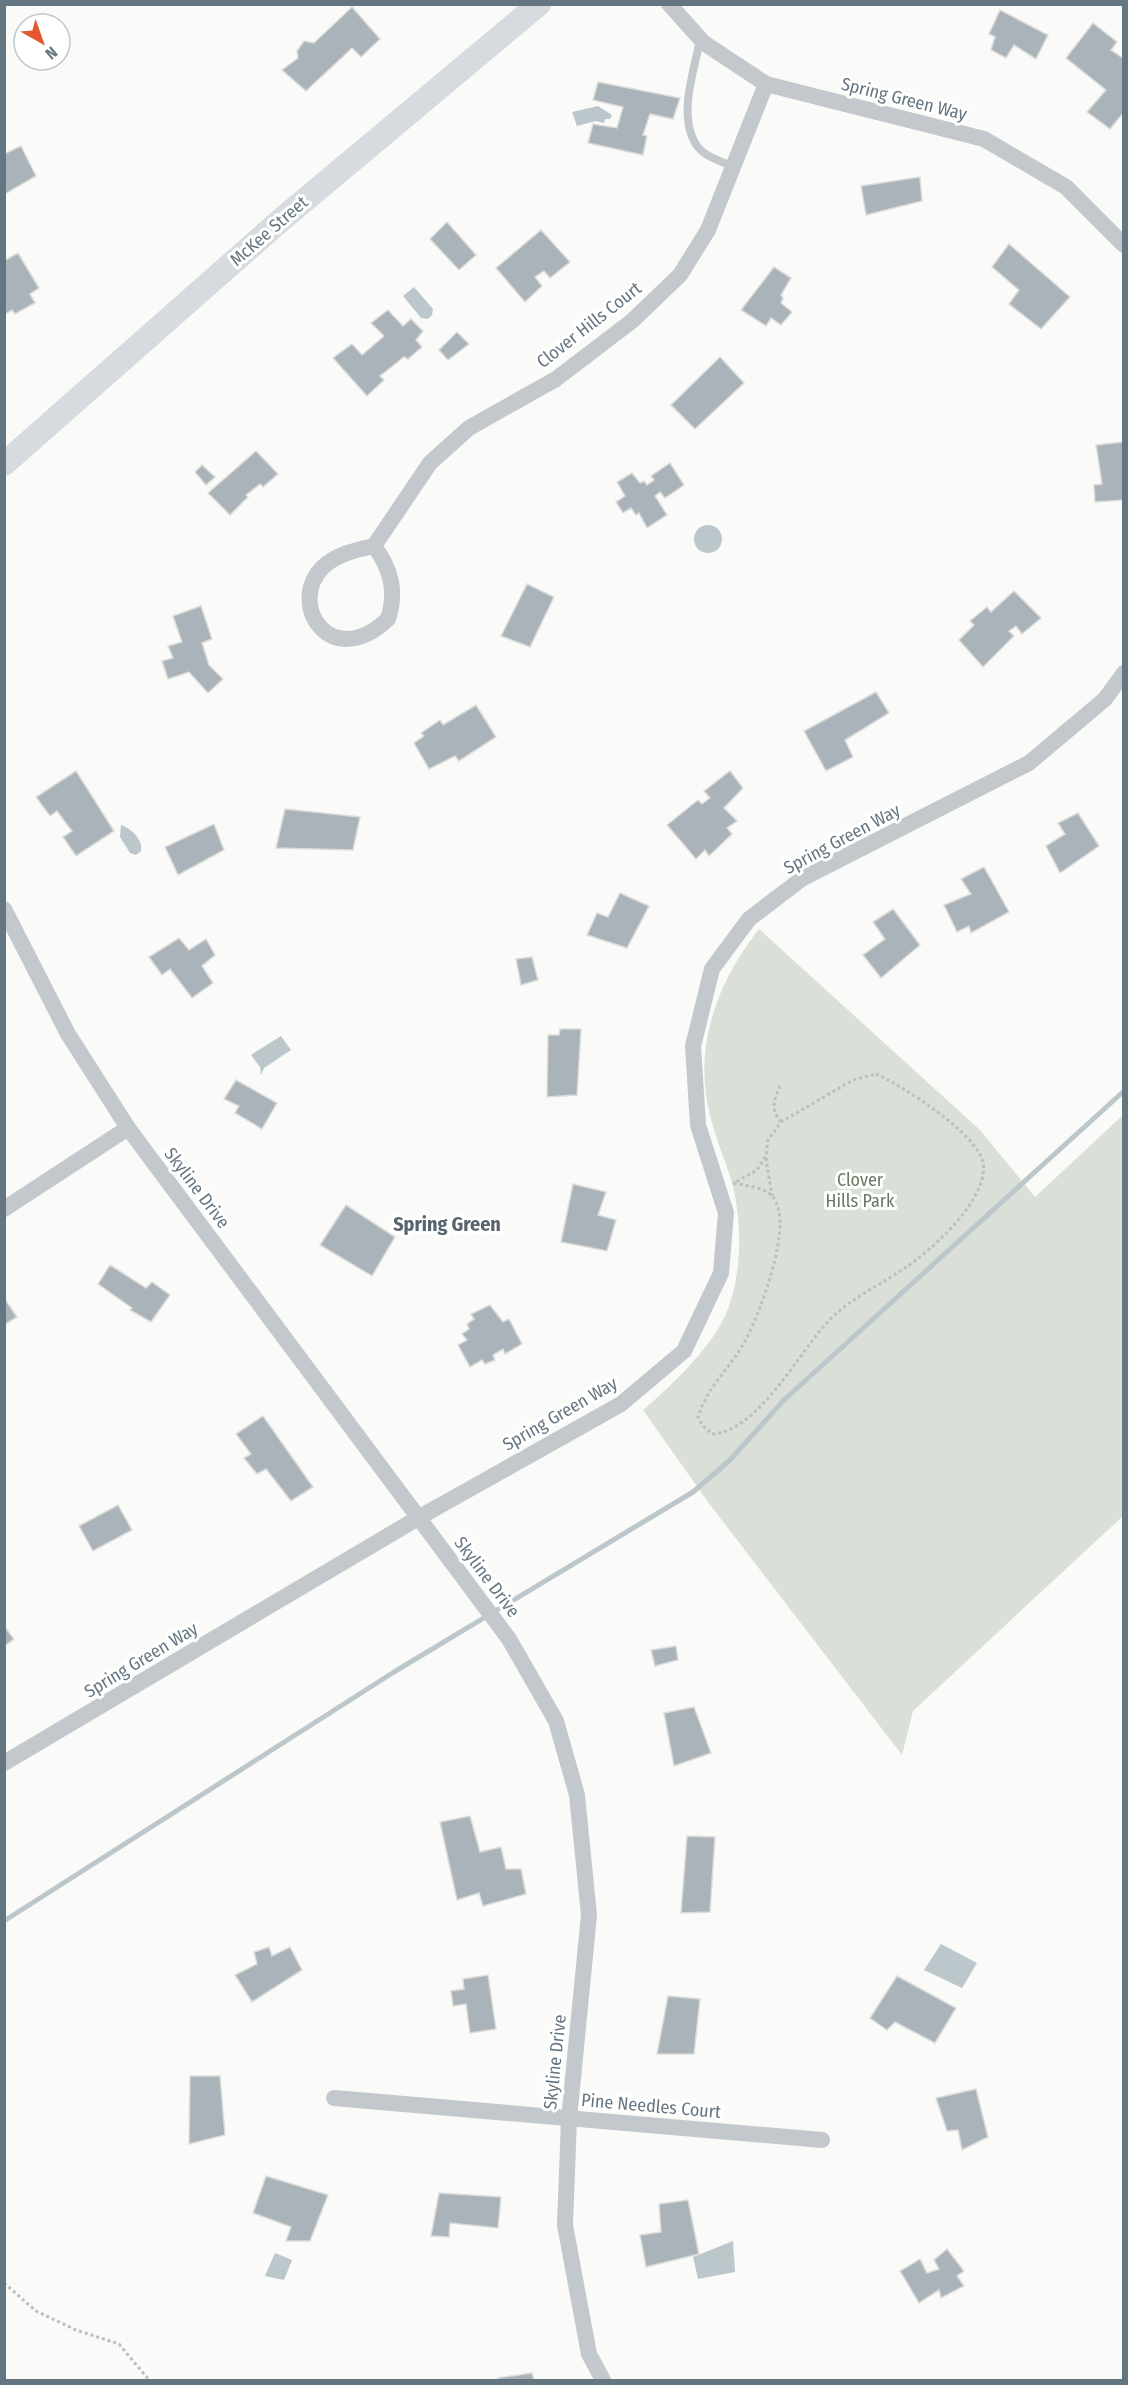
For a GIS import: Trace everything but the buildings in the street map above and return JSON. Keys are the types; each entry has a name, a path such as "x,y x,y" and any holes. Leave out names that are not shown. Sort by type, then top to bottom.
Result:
{"street":[{"name":"McKee Street","path":"4,464 281,220 539,4"},
{"name":"Spring Green Way","path":"669,4 700,39 766,84 984,139 1066,187 1124,245"},
{"name":"Clover Hills Court","path":"374,546 430,463 461,435 556,379 632,321 680,275 708,230 735,167 766,84"},
{"path":"374,546 389,571 393,588 388,619 363,637 349,640 337,639 320,627 313,618 310,595 315,579 323,567 338,556 374,546"},
{"name":"Spring Green Way","path":"4,1763 418,1518 621,1404 684,1351 721,1274 726,1213 698,1125 693,1046 712,969 749,919 804,878 1029,763 1105,699 1124,673"},
{"name":"Skyline Drive","path":"4,909 68,1034 128,1128 508,1639 556,1721 577,1796 589,1916 569,2119 565,2225 589,2354 603,2380"},
{"path":"4,1209 128,1128"},
{"name":"Pine Needles Court","path":"334,2098 822,2140"}],"lane":[{"path":"700,39 689,100 688,124 698,147 714,158 735,167"}],"path":[{"path":"876,1074 898,1084 975,1145 983,1162 982,1184 971,1203 954,1224 907,1267 841,1308 824,1326 776,1388 744,1421 724,1433 712,1434 703,1426 698,1417 709,1388 740,1348 760,1307 779,1233 778,1207 772,1196 766,1156 768,1140 780,1122 853,1080 876,1074"},
{"path":"780,1122 774,1115 773,1102 781,1084"},
{"path":"766,1156 757,1170 734,1183 762,1190 772,1196"},
{"path":"4,2283 36,2311 76,2330 119,2343 149,2380"}],"green space":[{"name":"Clover Hills Park","path":"759,929 980,1130 1035,1197 1123,1115 1123,1516 913,1711 902,1755 708,1502 643,1410 680,1376 704,1349 723,1320 734,1291 739,1258 737,1207 730,1176 711,1119 704,1068 706,1043 720,995 744,950"}],"shaded area":[{"path":"598,106 612,115 610,119 605,119 604,123 596,121 577,126 572,112"},
{"path":"414,287 433,309 428,319 421,318 403,296"},
{"path":"708,525 718,529 722,539 718,549 708,553 698,549 694,539 698,529"},
{"path":"121,825 129,829 140,842 141,851 136,855 130,853 120,837"},
{"path":"281,1036 291,1050 264,1068 261,1075 260,1067 251,1055"},
{"path":"941,1944 977,1963 962,1988 924,1970"},
{"path":"733,2241 735,2272 698,2279 693,2257"},
{"path":"275,2253 292,2260 284,2280 265,2276"}],"waterway":[{"path":"4,1921 394,1672 693,1492 729,1461 784,1400 1124,1091"}],"district":[{"name":"Spring Green","path":"447,1224"}]}
